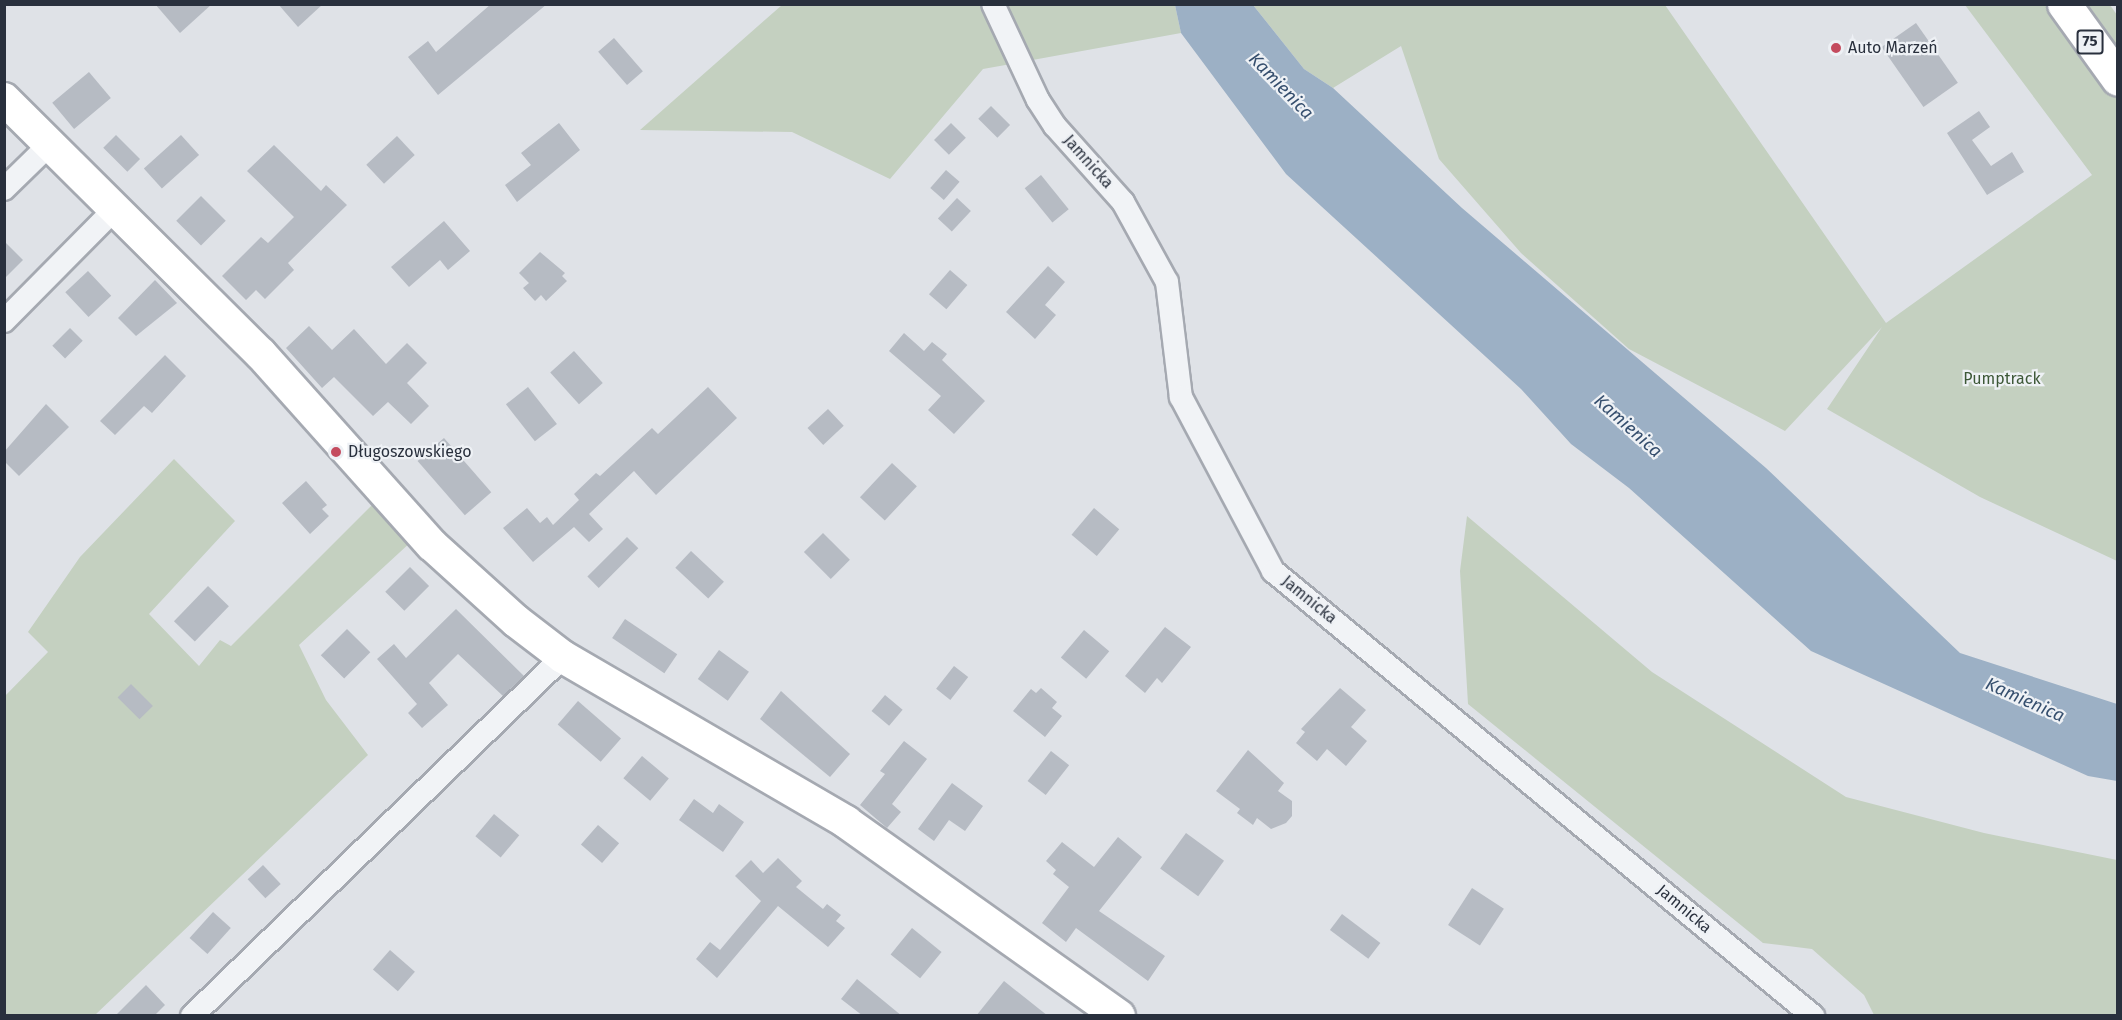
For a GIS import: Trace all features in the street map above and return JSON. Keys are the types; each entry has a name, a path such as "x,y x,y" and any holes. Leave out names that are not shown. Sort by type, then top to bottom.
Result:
{"main road":[{"name":"75","path":"2064,4 2118,78"}],"street":[{"name":"Jamnicka","path":"993,4 1038,100 1055,126 1123,202 1167,282 1181,397 1273,571 1814,1016"},
{"path":"4,99 51,143 261,354 432,545 516,621 563,657 846,822 1119,1016"},
{"path":"4,189 51,143"},
{"path":"4,321 116,208"},
{"path":"192,1016 563,657"}],"green space":[{"path":"782,5 1175,5 1181,33 983,69 890,179 792,132 640,130"},
{"name":"Pumptrack","path":"1253,5 1665,5 1886,323 2092,175 1965,5 2050,5 2117,98 2117,561 1980,497 1827,409 1882,327 1785,431 1629,349 1521,253 1439,159 1401,46 1333,88 1304,69"},
{"path":"2084,5 2110,5 2117,15 2117,52"},
{"path":"174,459 235,521 149,614 199,666 220,640 231,646 374,503 412,541 299,645 326,700 368,755 95,1015 5,1015 4,697 48,652 28,632 80,557"},
{"path":"1467,516 1652,672 1846,797 1984,833 2117,860 2117,1015 1874,1015 1864,995 1812,949 1763,943 1468,704 1460,571"}],"water":[{"name":"Kamienica","path":"1175,5 1253,5 1304,69 1333,88 1462,208 1766,468 1960,653 2117,704 2117,781 2088,776 1811,651 1629,488 1571,444 1521,389 1286,174 1181,33"}],"building":[{"path":"155,4 212,4 180,33"},
{"path":"278,4 323,4 298,27"},
{"path":"491,4 547,4 438,95 408,57 428,41 436,52"},
{"path":"1916,23 1958,83 1923,107 1882,47"},
{"path":"614,38 643,71 627,85 598,52"},
{"path":"89,72 111,98 74,129 52,103"},
{"path":"991,106 1010,125 997,138 978,119"},
{"path":"1979,111 1990,127 1972,140 1991,166 2012,152 2024,172 1987,195 1947,133"},
{"path":"559,123 580,150 517,202 505,185 531,165 521,153"},
{"path":"951,123 966,138 949,155 934,140"},
{"path":"116,135 140,159 127,172 103,148"},
{"path":"181,135 199,155 162,189 144,168"},
{"path":"397,136 415,155 384,184 366,165"},
{"path":"274,145 321,191 326,185 347,205 288,263 294,270 265,299 256,290 246,300 222,276 261,237 268,243 294,217 247,171"},
{"path":"946,170 960,182 944,200 930,188"},
{"path":"1041,175 1069,209 1052,222 1025,188"},
{"path":"201,196 226,221 201,245 176,221"},
{"path":"957,198 971,211 952,231 938,218"},
{"path":"444,221 470,251 448,270 440,260 409,287 391,267"},
{"path":"4,241 23,260 4,279"},
{"path":"540,252 565,273 562,276 567,281 546,301 541,295 535,301 523,288 529,283 519,273"},
{"path":"1048,266 1065,282 1045,305 1056,315 1035,339 1006,312"},
{"path":"950,270 967,285 946,309 929,294"},
{"path":"88,271 111,296 89,317 65,292"},
{"path":"155,280 177,303 136,336 118,318"},
{"path":"309,326 332,350 354,329 386,364 407,343 427,363 407,383 429,406 411,424 388,402 373,416 334,377 322,388 286,348"},
{"path":"70,328 83,341 65,358 52,346"},
{"path":"904,333 924,351 932,342 947,354 942,360 985,401 954,434 928,410 941,396 889,351"},
{"path":"574,351 603,383 579,404 550,372"},
{"path":"165,355 186,376 152,413 144,406 115,435 100,421"},
{"path":"528,387 557,424 535,441 506,404"},
{"path":"708,387 737,418 656,495 634,471 589,514 603,529 589,542 574,527 533,562 503,528 527,508 540,523 547,517 553,525 579,500 574,494 596,473 600,476 652,428 658,434"},
{"path":"46,404 69,427 19,476 4,461 4,452"},
{"path":"828,409 844,426 823,445 808,428"},
{"path":"444,438 491,492 465,515 418,461"},
{"path":"892,463 917,486 885,521 860,497"},
{"path":"306,481 327,505 322,509 329,516 310,534 282,503"},
{"path":"1094,508 1119,529 1097,556 1072,535"},
{"path":"823,533 850,560 831,579 804,552"},
{"path":"627,537 638,548 599,588 587,577"},
{"path":"691,551 724,582 708,599 675,568"},
{"path":"410,567 429,586 404,611 385,592"},
{"path":"208,586 229,606 195,641 174,621"},
{"path":"456,609 524,676 503,696 458,654 429,683 448,705 422,728 408,713 417,704 377,659 394,644 406,658"},
{"path":"625,619 677,654 664,673 612,638"},
{"path":"1165,627 1191,647 1162,683 1157,678 1145,693 1125,676"},
{"path":"347,629 370,652 344,678 321,655"},
{"path":"1084,630 1109,651 1086,679 1061,658"},
{"path":"719,650 749,672 728,701 698,679"},
{"path":"954,666 968,677 950,700 936,689"},
{"path":"131,684 153,706 139,719 118,697"},
{"path":"1041,688 1057,702 1052,708 1062,716 1045,737 1013,711 1031,689 1036,693"},
{"path":"1340,688 1366,710 1351,727 1367,741 1346,766 1327,749 1317,761 1296,743 1305,732 1301,729"},
{"path":"781,691 850,754 830,777 760,719"},
{"path":"885,695 903,710 889,726 872,711"},
{"path":"578,701 621,738 601,762 558,724"},
{"path":"904,741 927,759 892,804 901,812 887,828 860,805 885,774 880,771"},
{"path":"1248,750 1284,783 1278,791 1292,801 1292,816 1286,823 1271,829 1257,818 1253,825 1237,813 1240,809 1216,791"},
{"path":"1051,751 1069,765 1046,795 1028,781"},
{"path":"642,756 669,778 650,801 623,778"},
{"path":"952,783 983,806 965,831 949,820 934,841 918,829"},
{"path":"694,799 713,813 719,804 744,822 723,852 679,820"},
{"path":"494,814 519,835 501,857 475,836"},
{"path":"598,825 619,843 602,863 581,845"},
{"path":"1186,833 1224,861 1198,896 1160,869"},
{"path":"1118,837 1142,857 1099,911 1165,956 1148,981 1076,928 1066,942 1042,923 1069,887 1053,874 1056,870 1046,861 1062,842 1094,867"},
{"path":"778,858 802,881 796,887 823,909 827,904 841,915 836,921 845,928 828,947 778,906 717,978 696,959 710,942 720,950 761,901 735,876 751,860 763,873"},
{"path":"263,865 281,884 265,898 248,879"},
{"path":"1472,888 1504,909 1480,946 1448,925"},
{"path":"213,912 231,928 207,954 190,938"},
{"path":"1342,914 1380,943 1368,959 1330,930"},
{"path":"912,928 942,952 920,978 891,954"},
{"path":"390,950 415,972 398,991 373,970"},
{"path":"857,979 902,1016 863,1016 841,999"},
{"path":"1004,981 1048,1016 976,1016"},
{"path":"146,985 165,1005 154,1016 115,1016"}],"place":[{"name":"Auto Marzeń","path":"1836,48"},
{"name":"Długoszowskiego","path":"336,452"}]}
